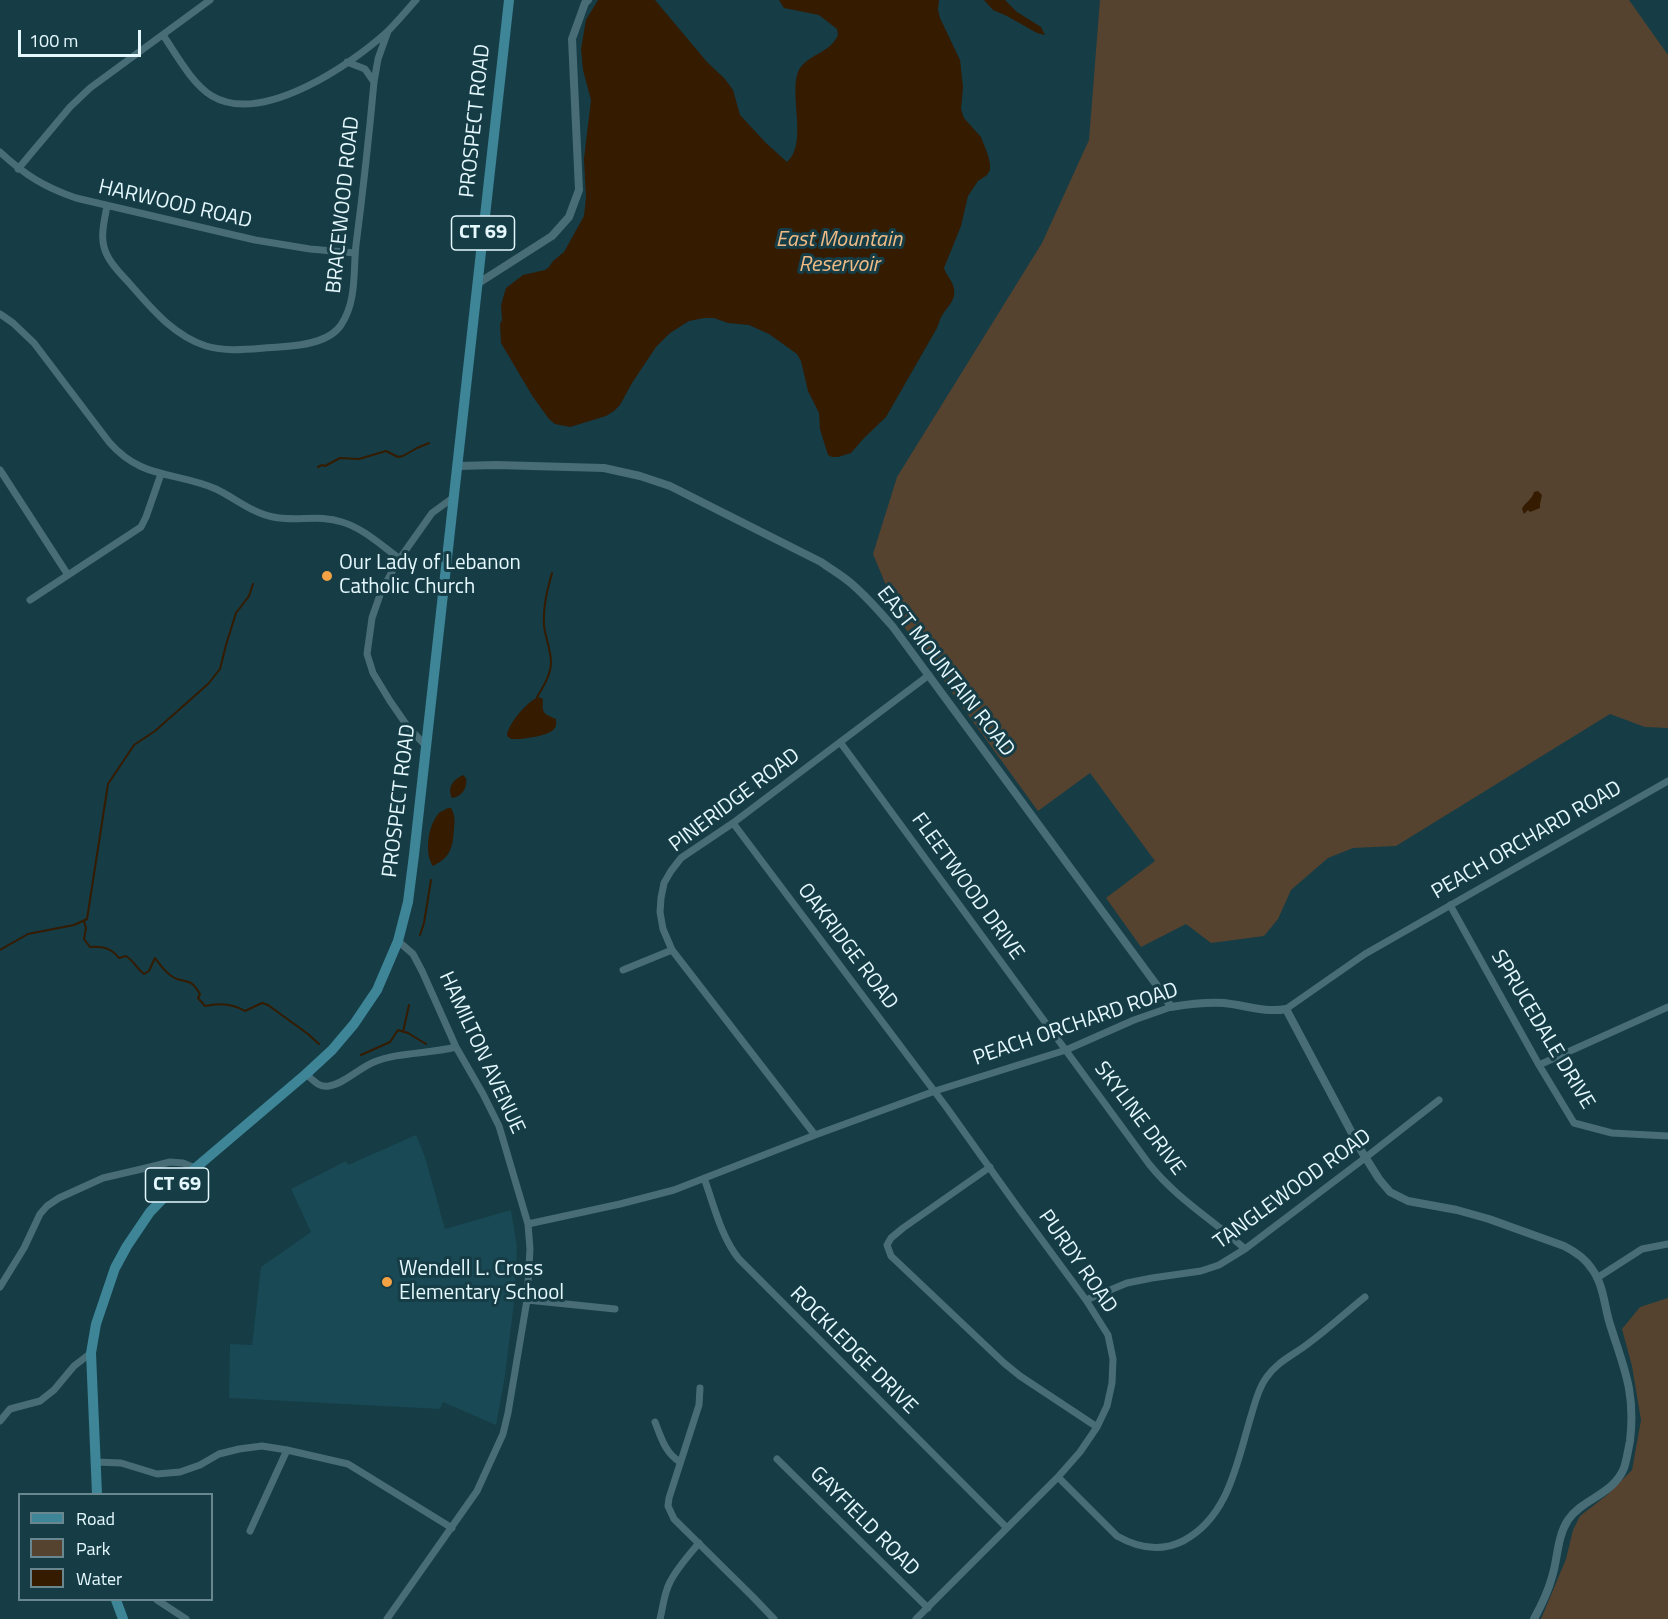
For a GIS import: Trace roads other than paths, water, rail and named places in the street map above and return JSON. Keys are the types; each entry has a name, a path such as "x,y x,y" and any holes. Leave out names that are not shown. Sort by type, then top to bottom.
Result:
{"main road":[{"name":"PROSPECT ROAD","path":"97,1493 91,1353 96,1323 114,1268 150,1212 195,1168 332,1050 364,1011 387,969 398,941 408,902 509,0"},
{"path":"117,1601 123,1619"}],"street":[{"path":"18,169 70,107 90,87 210,0"},
{"path":"163,35 195,80 212,96 230,102 262,103 286,96 310,85 347,63 388,31 416,0"},
{"path":"477,284 552,236 569,217 579,190 572,39 588,0"},
{"name":"BRACEWOOD ROAD","path":"107,206 102,237 106,255 171,328 191,340 227,349 291,347 328,336 340,327 349,311 353,292 355,253 374,82 378,59 388,31"},
{"path":"347,63 365,69 374,82"},
{"name":"HARWOOD ROAD","path":"0,152 18,169 50,189 75,198 255,240 310,249 355,253"},
{"path":"0,314 34,343 109,442 120,454 140,467 210,487 268,516 286,519 323,518 344,522 361,531 400,559"},
{"name":"EAST MOUNTAIN ROAD","path":"458,466 604,468 640,476 670,486 821,562 851,583 893,627 1171,1007"},
{"path":"0,470 68,575"},
{"path":"30,600 141,527 161,474"},
{"path":"426,747 408,728 390,701 373,673 367,654 372,618 381,592 400,559 432,513 454,497"},
{"name":"PINERIDGE ROAD","path":"815,1135 672,950 663,929 660,912 664,884 681,858 733,823 929,675"},
{"name":"FLEETWOOD DRIVE","path":"840,742 1066,1050"},
{"name":"PEACH ORCHARD ROAD","path":"528,1224 643,1199 935,1091 1066,1050 1134,1020 1171,1007 1212,1003 1270,1010 1286,1009 1358,959 1668,781"},
{"name":"OAKRIDGE ROAD","path":"733,823 935,1091"},
{"name":"SPRUCEDALE DRIVE","path":"1450,905 1574,1123 1612,1133 1668,1136"},
{"name":"HAMILTON AVENUE","path":"387,1619 477,1491 503,1434 527,1300 529,1275 528,1224 499,1126 456,1047 413,954 398,941"},
{"path":"623,970 672,950"},
{"path":"1539,1065 1668,1007"},
{"path":"1286,1009 1365,1158 1385,1186 1398,1197 1481,1216 1564,1246 1585,1260 1597,1278 1630,1387 1632,1422 1627,1456 1621,1475 1613,1485 1576,1511 1568,1520 1560,1538 1548,1590 1534,1619"},
{"path":"306,1074 320,1086 330,1086 338,1084 361,1068 387,1058 456,1047"},
{"name":"SKYLINE DRIVE","path":"1066,1050 1163,1182 1182,1200 1221,1228 1245,1249"},
{"name":"PURDY ROAD","path":"916,1619 1008,1528 1080,1452 1097,1427 1107,1406 1112,1383 1113,1359 1108,1335 1086,1300 935,1091"},
{"name":"TANGLEWOOD ROAD","path":"1086,1300 1127,1283 1201,1271 1219,1265 1245,1249 1439,1100"},
{"path":"0,1287 24,1248 40,1214 59,1198 104,1178 171,1162 183,1163 195,1168"},
{"path":"990,1167 891,1238 887,1245 891,1256 1020,1377 1097,1427"},
{"name":"ROCKLEDGE DRIVE","path":"704,1178 724,1232 739,1259 1008,1528"},
{"path":"1597,1278 1642,1249 1668,1244"},
{"path":"1058,1477 1117,1536 1126,1541 1143,1547 1161,1548 1188,1538 1209,1521 1222,1504 1265,1378 1272,1369 1310,1342 1365,1297"},
{"path":"527,1300 615,1308"},
{"path":"0,1421 10,1410 40,1401 54,1390 74,1366 91,1353"},
{"path":"700,1388 699,1405 668,1506 674,1519 774,1619"},
{"path":"655,1422 667,1450 673,1458 680,1462"},
{"path":"96,1462 121,1463 157,1474 180,1472 200,1465 219,1454 262,1446 320,1456 348,1464 452,1528"},
{"path":"250,1531 287,1450"},
{"name":"GAYFIELD ROAD","path":"777,1459 928,1608"},
{"path":"660,1619 669,1583 699,1543"},
{"path":"160,1601 186,1619"}],"water":[{"name":"East Mountain Reservoir","path":"598,0 655,0 707,62 725,79 733,90 740,115 787,162 796,144 795,93 798,72 806,61 830,46 838,35 837,29 819,15 784,8 779,0 939,0 940,18 960,60 963,87 961,109 964,118 981,137 988,155 990,170 978,181 968,196 961,226 944,268 953,286 953,300 886,417 851,453 838,457 828,455 820,429 819,413 808,391 801,361 797,354 769,334 749,325 728,323 714,318 689,321 670,333 656,347 614,411 606,416 570,427 555,424 549,419 501,343 501,305 506,288 523,275 549,267 564,252 584,216 586,198 584,159 591,100 583,70 581,49 586,20"},
{"path":"984,0 1005,0 1017,12 1041,27 1045,35 993,10"},
{"path":"1538,491 1542,495 1540,508 1530,512 1528,510 1524,514 1523,507 1534,492"},
{"path":"539,697 543,699 544,712 556,719 555,728 541,736 511,739 507,736 514,720 529,703"},
{"path":"463,775 466,778 465,788 459,796 452,798 450,790 452,784"},
{"path":"451,808 454,818 452,846 444,859 433,866 430,860 428,839 435,818"}],"waterway":[{"path":"318,467 340,458 359,459 386,451 398,457 403,456 429,443"},
{"path":"537,697 551,667 544,618 552,573"},
{"path":"0,950 28,934 74,925 87,919 108,784 134,745 155,731 208,684 220,669 236,613 249,596 253,584"},
{"path":"420,935 431,880"},
{"path":"84,921 86,928 84,939 90,947 106,948 119,958 126,956 144,974 149,971 155,958 170,975 192,984 200,994 198,998 205,1006 225,1004 245,1011 262,1003 268,1005 319,1044"},
{"path":"403,1032 409,1005"},
{"path":"361,1055 390,1042 398,1030 426,1044"}],"place":[{"name":"Our Lady of Lebanon Catholic Church","path":"327,576"},
{"name":"Wendell L. Cross Elementary School","path":"387,1282"}]}
